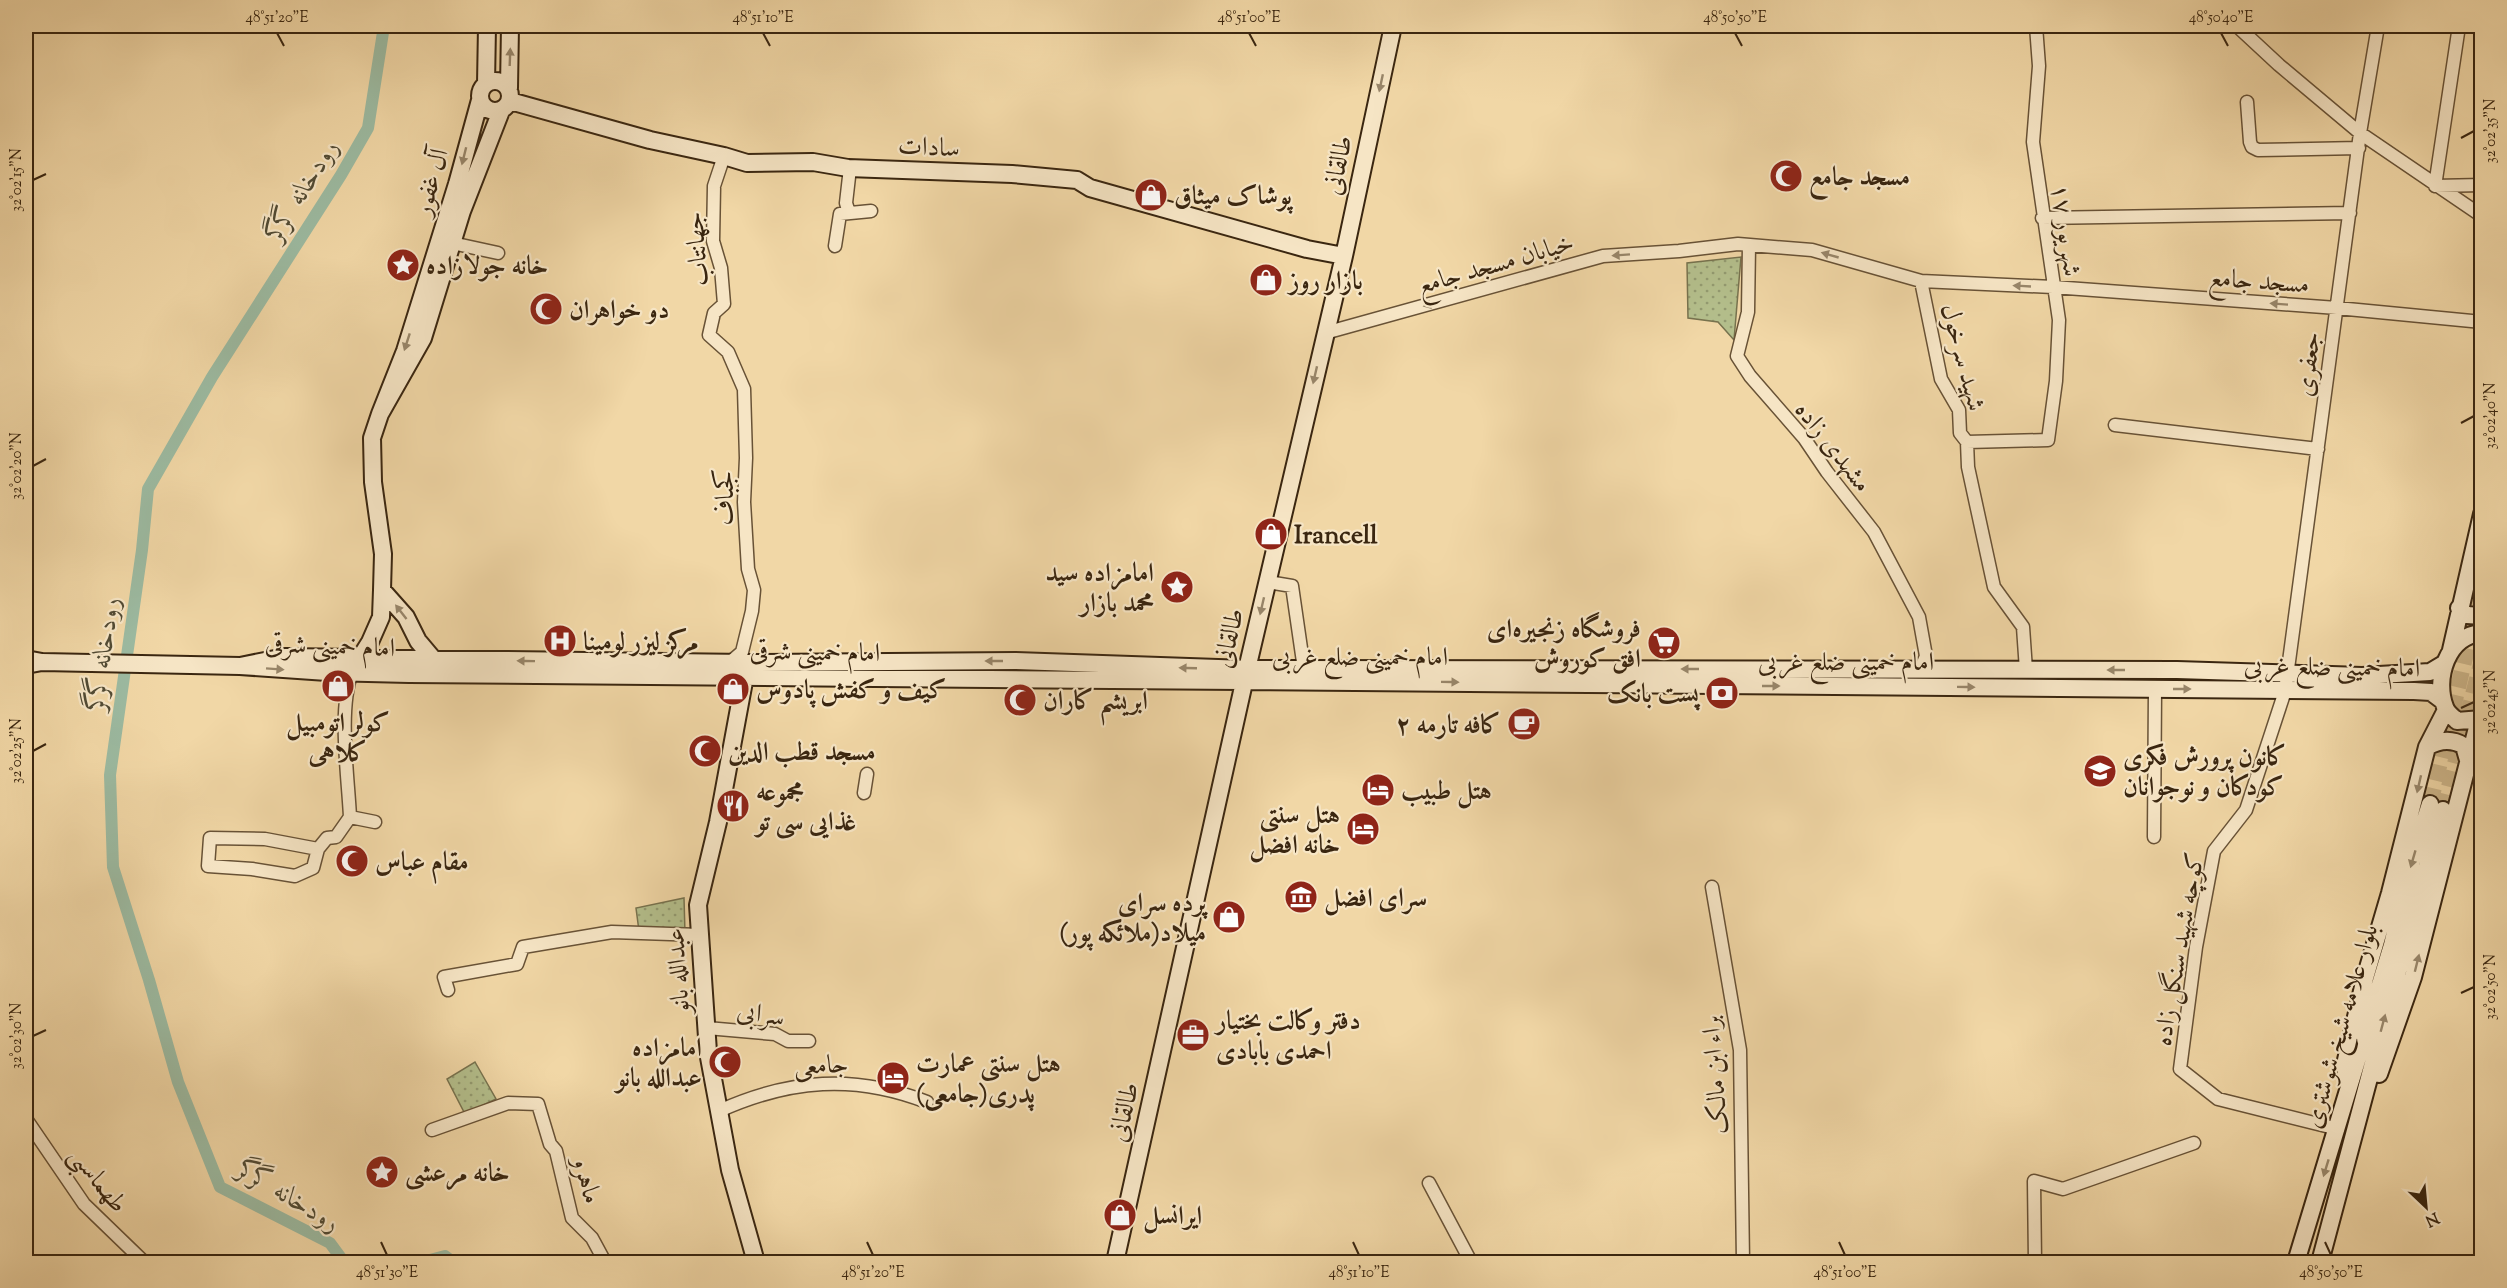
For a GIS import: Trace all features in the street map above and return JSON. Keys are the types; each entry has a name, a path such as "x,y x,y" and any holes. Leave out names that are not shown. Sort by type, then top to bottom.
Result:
{"main road":[{"path":"486,84 487,26"},
{"path":"507,100 510,26"},
{"name":"طالقانی","path":"1115,1263 1246,675 1344,256 1393,26"},
{"path":"494,80 502,82 507,100 492,111 484,107 480,100 480,91 494,80"},
{"name":"آل غفور","path":"355,665 370,642 381,617 383,554 372,471 372,438 405,351 457,184 480,100"},
{"name":"سادات","path":"507,100 650,140 747,163 813,162 850,168 1012,174 1077,180 1090,188 1307,249 1344,256"},
{"name":"آل غفور","path":"380,414 423,338 462,211 507,100"},
{"path":"2344,1098 2346,1060 2365,978 2393,883 2427,747 2444,706 2442,686 2481,514"},
{"path":"382,590 406,617 418,640 434,660"},
{"path":"2459,608 2467,615 2481,616"},
{"name":"امام خمینی ضلع غربی","path":"1246,675 2285,691 2415,682 2448,657 2461,639 2481,633"},
{"name":"امام خمینی شرقی","path":"42,662 240,666 285,657 355,665 747,670 1003,661 1246,675"},
{"path":"26,659 42,662"},
{"name":"امام خمینی شرقی","path":"355,665 434,660 729,663 747,670"},
{"path":"26,665 42,662"},
{"name":"امام خمینی ضلع غربی","path":"1246,675 1304,669 1920,669 2287,673 2362,676 2415,682 2432,692 2457,721 2480,720"},
{"path":"1920,669 1920,687"},
{"name":"عبدالله بانو","path":"747,670 718,822 698,905 708,1052 730,1170 756,1263"},
{"path":"2364,1094 2376,1084 2414,977 2480,720"},
{"path":"2427,747 2438,741 2457,742 2464,746 2468,760"},
{"name":"بلوار علامه شیخ شوشتری","path":"2296,1263 2389,955 2412,861 2437,807 2320,1263"}],"street":[{"name":"۱۷ شهریور","path":"1967,442 2048,440 2056,381 2059,320 2042,218 2033,142 2038,66 2036,26"},
{"path":"2237,26 2279,65 2360,133 2481,216"},
{"name":"جعفری","path":"2287,673 2360,133 2378,26"},
{"path":"2435,186 2459,26"},
{"path":"2247,102 2250,142 2252,147 2258,150 2359,148"},
{"name":"جهانتاب","path":"710,335 714,313 724,304 721,268 713,241 714,186 724,156"},
{"path":"849,213 846,203 850,168"},
{"path":"2435,186 2481,185"},
{"path":"835,246 840,214 871,211"},
{"path":"2042,218 2350,213"},
{"path":"452,243 498,253"},
{"name":"مسجد جامع","path":"1679,251 1738,244 1812,250 1921,281 2053,287 2337,308 2481,322"},
{"name":"مشهدی زاده","path":"1749,245 1748,312 1737,356 1750,376 1804,438 1827,472 1874,532 1919,617 1926,656 1920,669"},
{"name":"خیابان مسجد جامع","path":"1325,333 1604,256 1679,251"},
{"name":"شهید سرخول","path":"1921,281 1941,379 1959,410 1960,433 1967,442 1968,467 1994,587 2023,627 2026,670"},
{"name":"کجباف","path":"710,335 728,352 744,389 746,458 744,502 748,569 754,590 752,611 742,652 729,663"},
{"path":"2115,425 2318,449"},
{"path":"1274,583 1292,586 1304,669"},
{"path":"318,849 265,839 210,838 208,866 252,869 295,876 313,868 318,849 327,838 336,837 350,817 345,718 348,684 355,665"},
{"name":"کوچه شهید سنگل زاده","path":"2287,673 2285,691 2246,810 2214,851 2196,947 2180,1069 2218,1099 2338,1129"},
{"path":"2154,837 2155,689"},
{"path":"864,793 867,774"},
{"path":"350,817 375,822"},
{"name":"براء ابن مالک","path":"1712,887 1740,1050 1743,1263"},
{"path":"448,990 444,977 517,964 523,947 612,932 700,935"},
{"name":"سرابی","path":"707,1028 775,1034 788,1041 809,1041"},
{"name":"جامعی","path":"719,1111 751,1096 806,1084 863,1084 902,1092 927,1102"},
{"name":"ماهرو","path":"432,1130 508,1103 538,1104 550,1144 556,1151 572,1218 592,1238 605,1263"},
{"name":"طهماسبی","path":"26,1119 84,1204 144,1263"},
{"path":"2035,1263 2034,1181 2063,1189 2194,1143"},
{"path":"1429,1183 1471,1263"}],"green space":[{"path":"1741,257 1734,340 1718,322 1688,318 1687,263"},
{"path":"684,898 685,933 639,931 636,908"},
{"path":"475,1062 496,1099 465,1114 447,1079"}],"waterway":[{"name":"رودخانه گرگر","path":"344,1262 330,1243 220,1187 178,1082 113,867 110,775 142,550 148,489 212,377 341,175 368,128 384,26"},
{"path":"430,1260 445,1256 453,1262"}],"tunnel":[{"path":"2430,804 2482,587"},
{"path":"2443,810 2482,660"}],"place":[{"name":"مسجد جامع","path":"1786,176"},
{"name":"پوشاک میثاق","path":"1151,195"},
{"name":"خانه جولازاده","path":"403,265"},
{"name":"بازار روز","path":"1266,280"},
{"name":"دو خواهران","path":"546,309"},
{"name":"Irancell","path":"1271,534"},
{"name":"امامزاده سید محمد بازار","path":"1177,587"},
{"name":"مرکز لیزر لومینا","path":"560,641"},
{"name":"فروشگاه زنجیره‌ای افق کوروش","path":"1664,643"},
{"name":"کولر اتومبیل کلاهی","path":"338,686"},
{"name":"کیف و کفش پادوس","path":"733,689"},
{"name":"پست بانک","path":"1722,693"},
{"name":"ابریشم کاران","path":"1020,700"},
{"name":"کافه تارمه ۲","path":"1524,724"},
{"name":"مسجد قطب الدین","path":"705,751"},
{"name":"کانون پرورش فکری کودکان و نوجوانان","path":"2100,771"},
{"name":"هتل طبیب","path":"1378,790"},
{"name":"مجموعه غذایی سی تو","path":"733,806"},
{"name":"هتل سنتی خانه افضل","path":"1363,829"},
{"name":"مقام عباس","path":"352,861"},
{"name":"سرای افضل","path":"1301,897"},
{"name":"پرده سرای میلاد(ملائکه پور)","path":"1229,917"},
{"name":"دفتر وکالت بختیار احمدی بابادی","path":"1193,1035"},
{"name":"امامزاده عبدالله بانو","path":"725,1062"},
{"name":"هتل سنتی عمارت پدری(جامعی)","path":"893,1078"},
{"name":"خانه مرعشی","path":"382,1172"},
{"name":"ایرانسل","path":"1120,1215"}]}
